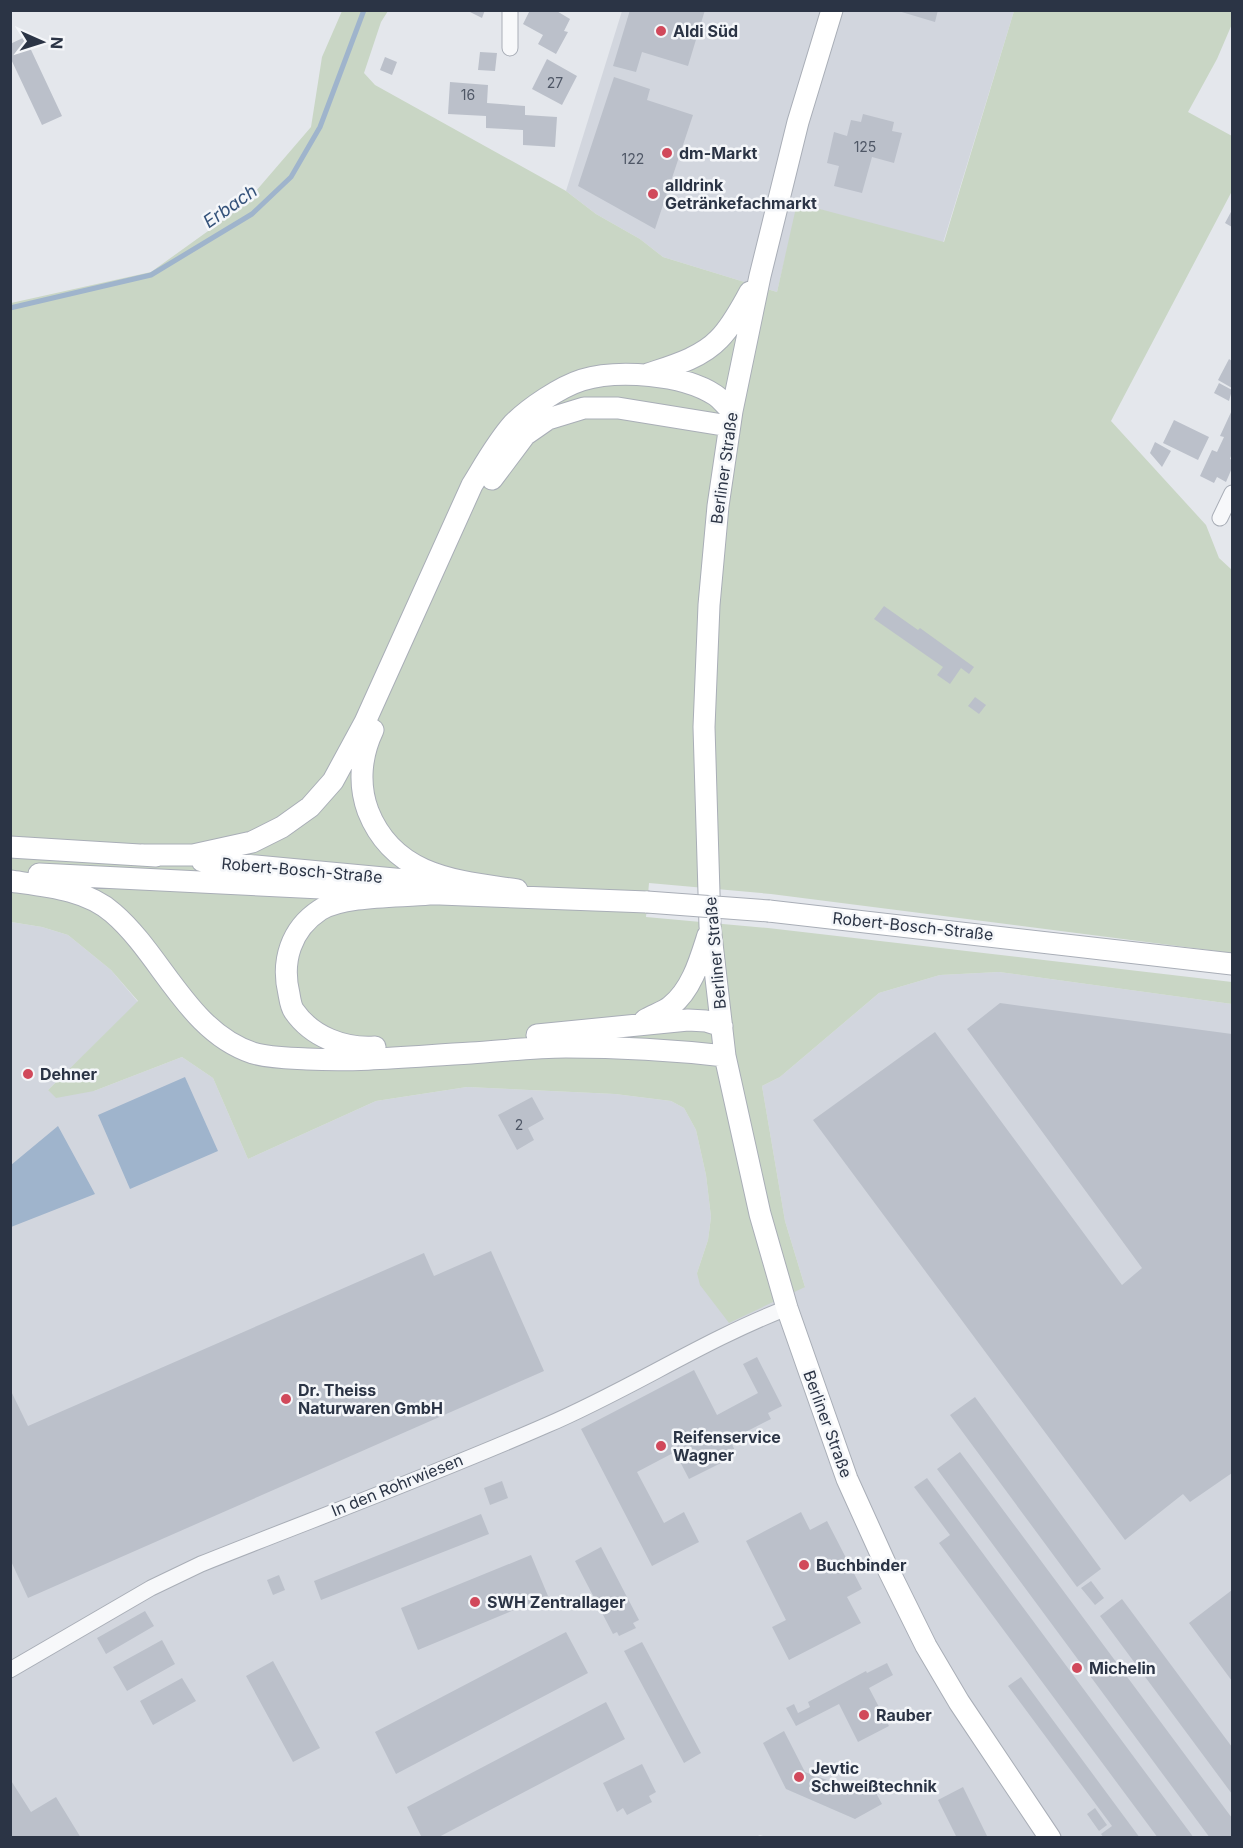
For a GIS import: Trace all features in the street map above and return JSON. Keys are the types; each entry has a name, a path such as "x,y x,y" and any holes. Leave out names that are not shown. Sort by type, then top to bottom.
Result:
{"main road":[{"name":"Berliner Straße","path":"832,10 798,122 759,276 730,419 718,506 705,669 704,727 710,926 725,1056 760,1214 787,1308 848,1479 885,1563 926,1646 959,1702 1050,1838"},
{"path":"647,374 700,354 719,339 759,276"},
{"path":"370,724 472,485 514,424 545,399 580,381 603,376 647,374 690,385 716,395 730,419"},
{"path":"142,855 192,855 228,849 252,842 282,827 310,807 359,748 486,487 525,435 548,418 584,408 618,408 730,419"},
{"path":"359,748 365,802 374,827 388,846 400,856 435,874 466,883 517,890"},
{"name":"Robert-Bosch-Straße","path":"10,847 142,855 592,899"},
{"name":"Robert-Bosch-Straße","path":"10,873 429,894 592,899 769,911 1233,964"},
{"path":"10,881 58,888 91,899 113,912 193,1010 223,1039 253,1053 285,1058 333,1060 565,1047 681,1051 725,1056"},
{"path":"429,894 342,901 321,910 300,928 287,952 285,980 293,1010 311,1029 338,1044 366,1048 564,1033 688,1020 706,1021 722,1026"},
{"path":"637,1024 671,1006 686,988 698,967 710,926"}],"street":[{"path":"510,10 510,48"},
{"path":"1220,518 1233,493"},
{"name":"In den Rohrwiesen","path":"10,1670 151,1588 201,1564 547,1425 626,1388 746,1324 787,1308"}],"shaded area":[{"path":"622,11 1014,11 943,243 798,204 777,292 663,257 640,239 596,214 566,191"},
{"path":"11,922 42,927 68,935 111,970 138,1002 48,1090 94,1091 182,1057 213,1078 248,1159 376,1101 467,1087 615,1094 671,1101 684,1108 696,1130 706,1175 711,1217 708,1240 697,1273 805,1287 785,1221 762,1086 780,1077 879,993 940,975 999,972 1232,1004 1232,1837 769,1838 760,1835 753,1838 11,1838"}],"green space":[{"path":"342,11 388,11 381,22 364,73 375,85 566,191 596,214 640,239 663,257 777,292 797,203 944,242 1014,11 1232,11 1232,24 1217,59 1188,112 1232,136 1232,191 1111,421 1206,525 1219,558 1232,570 1232,953 771,894 649,883 646,917 768,928 1232,982 1232,1004 999,972 940,975 879,993 780,1077 762,1086 785,1221 805,1287 729,1323 700,1285 697,1273 708,1240 711,1217 706,1175 696,1130 684,1108 671,1101 615,1094 467,1087 376,1101 248,1159 213,1078 182,1057 94,1091 56,1098 48,1090 138,1001 111,970 68,935 42,927 11,922 11,303 151,272 243,206 311,127 322,57"}],"water":[{"path":"185,1077 218,1151 130,1189 98,1115"},
{"path":"58,1126 95,1194 11,1227 11,1165"}],"building":[{"path":"466,10 485,10 482,18"},
{"path":"530,10 555,10 570,19 564,31 568,32 556,54 538,44 543,35 523,24"},
{"name":"Aldi Süd","path":"630,10 705,10 688,66 642,52 636,72 613,66"},
{"path":"895,10 938,10 935,22"},
{"path":"25,37 62,116 42,125 10,57 10,44"},
{"path":"480,52 497,53 495,71 478,70"},
{"path":"385,57 397,62 392,75 380,70"},
{"path":"547,59 577,76 562,105 532,89"},
{"path":"614,77 650,89 647,100 693,115 655,229 578,186"},
{"path":"450,82 488,85 487,103 525,106 525,115 557,117 555,147 523,145 523,130 486,128 486,116 448,114"},
{"path":"863,114 894,122 892,131 902,133 894,163 872,157 862,193 834,186 839,166 827,163 834,132 847,136 851,120 861,122"},
{"path":"1232,210 1232,227 1225,223"},
{"path":"1229,359 1232,361 1232,388 1218,380"},
{"path":"1219,383 1232,390 1229,401 1214,393"},
{"path":"1232,410 1230,459 1232,468 1226,482 1217,477 1214,483 1200,476 1212,450 1217,452 1224,437 1220,436"},
{"path":"1174,420 1209,437 1198,460 1163,443"},
{"path":"1155,442 1171,451 1162,467 1150,453"},
{"path":"884,606 918,630 920,628 974,667 969,674 961,668 950,684 937,675 943,667 874,619"},
{"path":"975,697 986,705 979,714 968,706"},
{"path":"1000,1003 1232,1034 1232,1473 1190,1502 1183,1494 1125,1540 813,1120 935,1032 1122,1285 1142,1268 967,1029"},
{"path":"532,1097 544,1119 528,1128 534,1140 517,1150 498,1115"},
{"name":"Dr. Theiss Naturwaren GmbH","path":"491,1251 544,1371 28,1598 10,1559 10,1389 28,1426 424,1253 434,1276"},
{"name":"Reifenservice Wagner","path":"757,1357 782,1406 768,1413 771,1419 730,1440 737,1455 689,1479 675,1452 637,1472 664,1523 684,1512 699,1542 652,1566 581,1429 694,1370 717,1415 758,1393 743,1364"},
{"path":"975,1397 1101,1569 1077,1587 950,1415"},
{"path":"960,1452 1232,1818 1232,1838 1210,1838 937,1469"},
{"path":"927,1478 1194,1838 1158,1838 939,1543 950,1535 914,1487"},
{"path":"502,1481 508,1498 490,1505 484,1488"},
{"name":"Buchbinder","path":"801,1512 810,1530 827,1521 862,1589 847,1597 861,1623 789,1660 772,1627 786,1620 746,1541"},
{"path":"481,1514 489,1534 321,1600 314,1581"},
{"path":"601,1547 639,1620 633,1623 636,1628 619,1636 617,1632 613,1634 575,1561"},
{"name":"SWH Zentrallager","path":"531,1555 548,1596 418,1650 401,1608"},
{"path":"279,1575 285,1590 273,1595 267,1580"},
{"path":"1091,1581 1104,1598 1095,1605 1081,1588"},
{"path":"1232,1590 1232,1681 1189,1623"},
{"path":"1122,1599 1232,1747 1232,1794 1100,1616"},
{"path":"145,1611 154,1626 106,1654 97,1638"},
{"path":"566,1632 588,1673 396,1774 375,1732"},
{"path":"162,1640 175,1664 127,1691 113,1667"},
{"path":"642,1642 701,1753 684,1763 624,1651"},
{"path":"273,1661 320,1748 293,1762 246,1676"},
{"path":"887,1663 893,1675 869,1688 889,1726 858,1742 839,1704 796,1726 786,1708 794,1704 798,1713 810,1707 808,1702 866,1671 867,1673"},
{"path":"1021,1677 1140,1838 1104,1838 1101,1834 1112,1826 1008,1686"},
{"path":"182,1678 196,1701 153,1725 140,1701"},
{"path":"606,1702 625,1739 437,1838 422,1838 407,1807"},
{"name":"Jevtic Schweißtechnik","path":"784,1731 805,1772 852,1789 870,1782 882,1804 855,1819 786,1789 763,1743"},
{"path":"642,1764 656,1792 649,1796 652,1802 627,1815 623,1808 617,1812 603,1783"},
{"path":"10,1779 31,1812 56,1797 81,1838 10,1838"},
{"path":"963,1787 988,1838 957,1838 938,1800"},
{"path":"1095,1808 1107,1825 1099,1831 1087,1814"}],"waterway":[{"name":"Erbach","path":"10,308 151,275 252,214 291,177 320,127 364,10"}],"place":[{"name":"Aldi Süd","path":"661,31"},
{"name":"dm-Markt","path":"667,153"},
{"name":"alldrink Getränkefachmarkt","path":"653,194"},
{"name":"Dehner","path":"28,1074"},
{"name":"Dr. Theiss Naturwaren GmbH","path":"286,1399"},
{"name":"Reifenservice Wagner","path":"661,1446"},
{"name":"Buchbinder","path":"804,1565"},
{"name":"SWH Zentrallager","path":"475,1602"},
{"name":"Michelin","path":"1077,1668"},
{"name":"Rauber","path":"864,1715"},
{"name":"Jevtic Schweißtechnik","path":"799,1777"}]}
